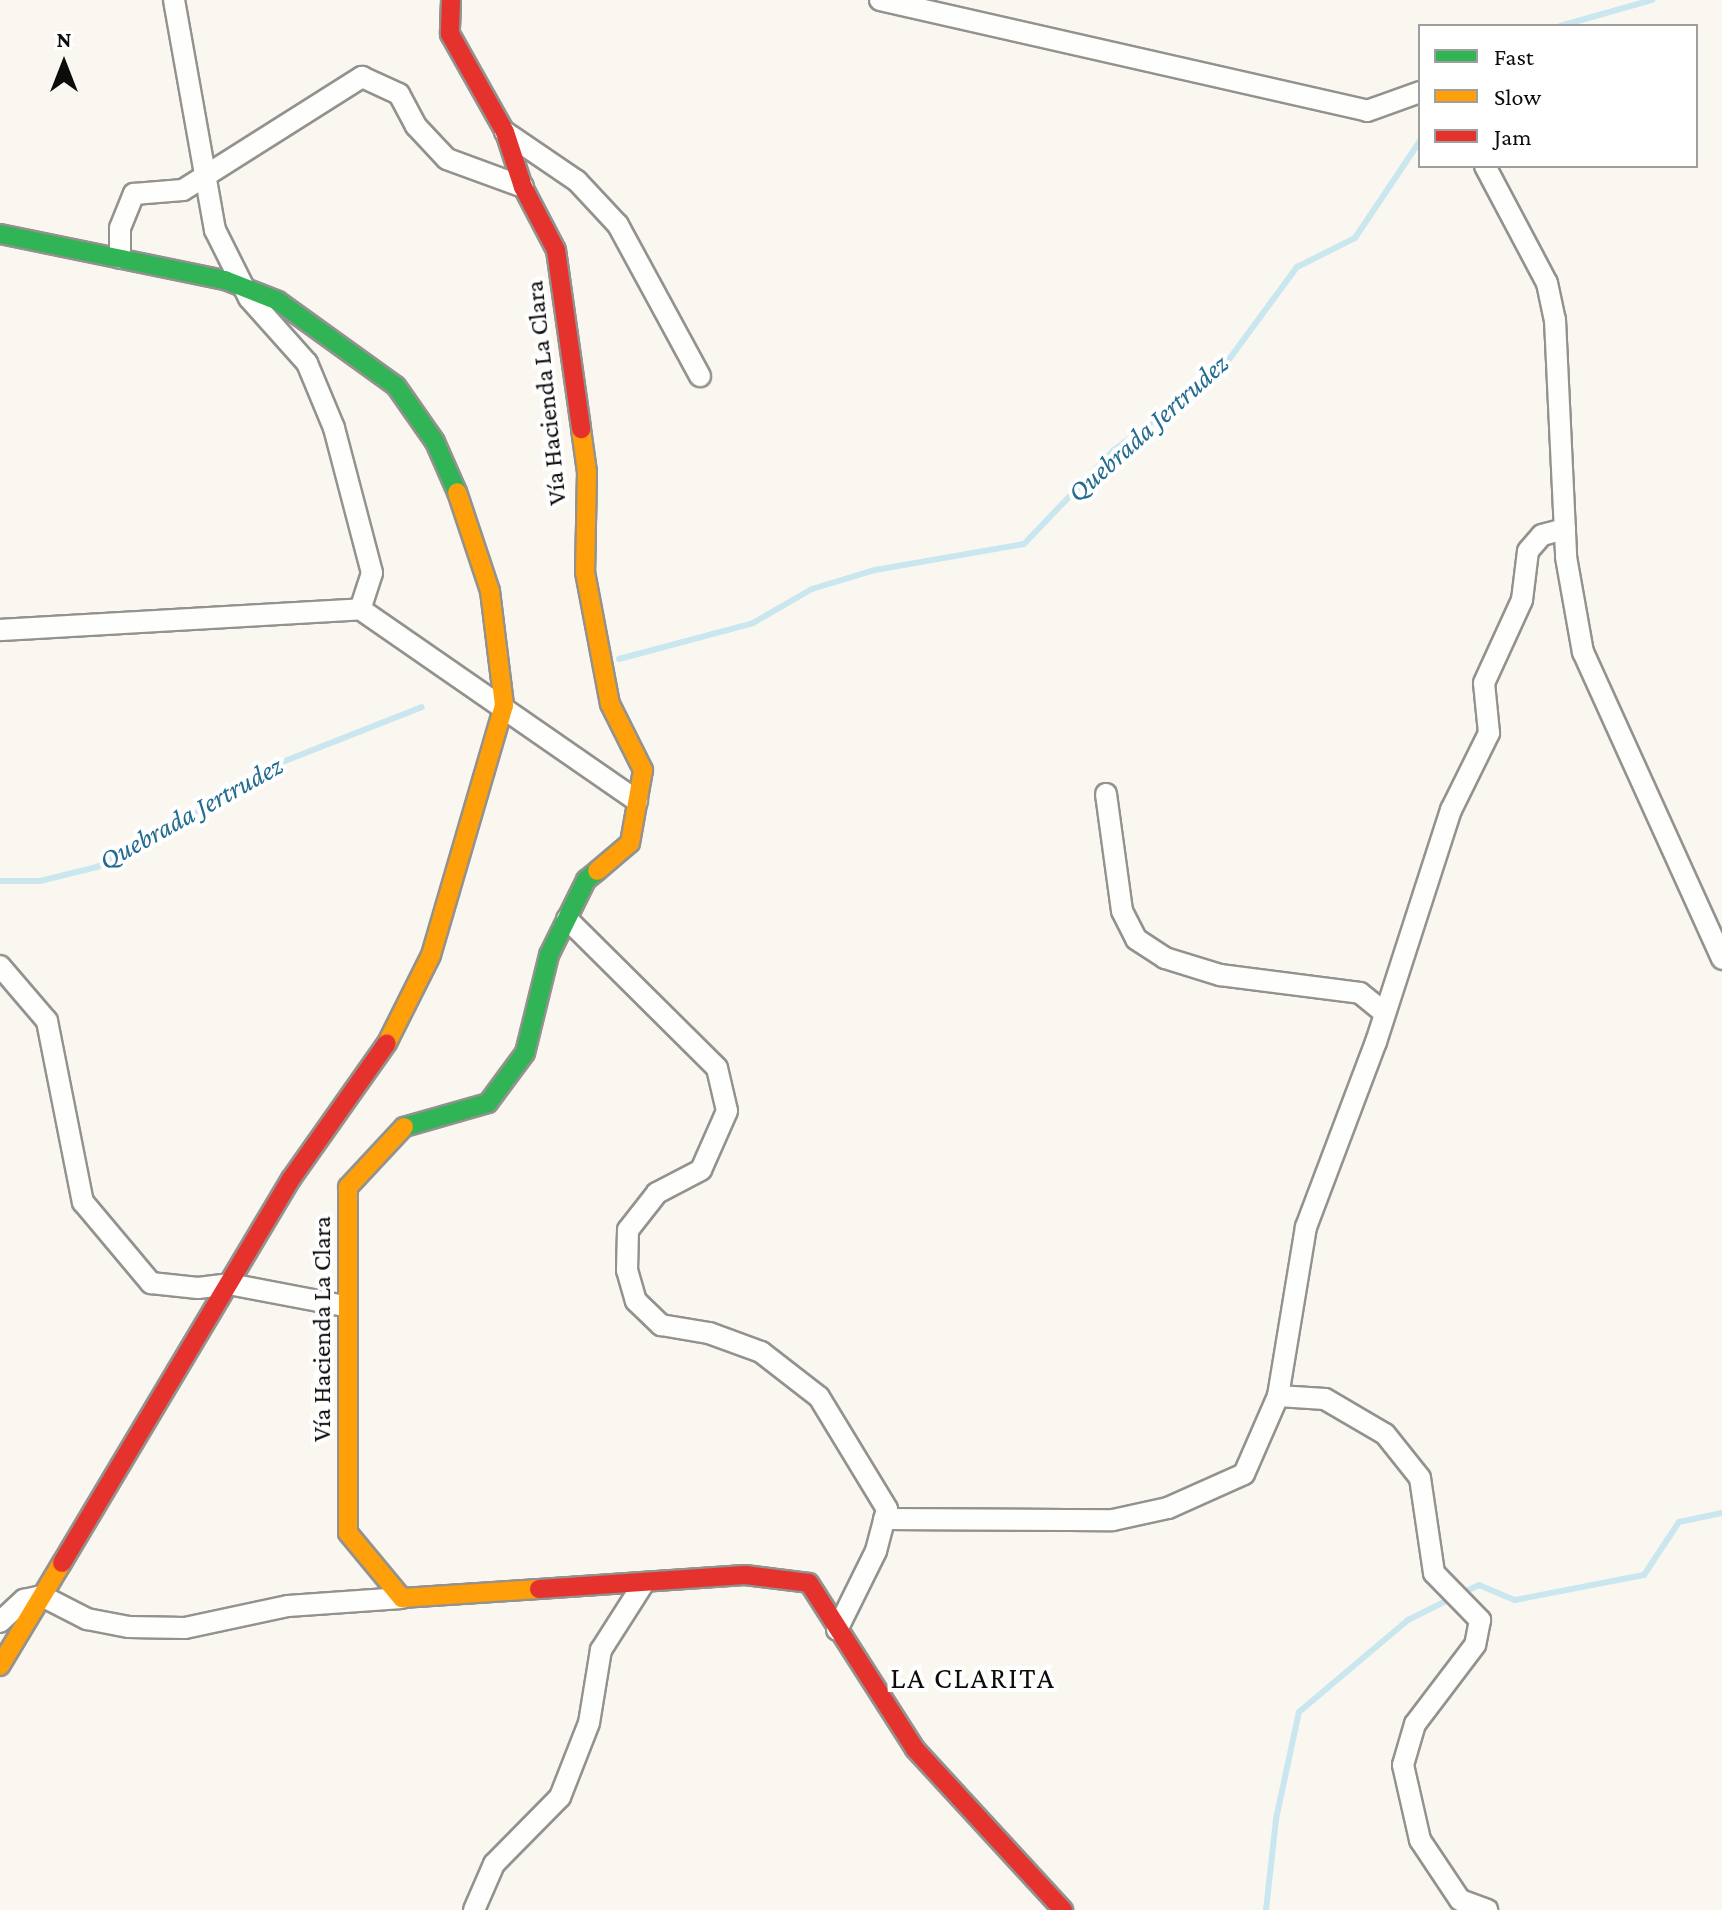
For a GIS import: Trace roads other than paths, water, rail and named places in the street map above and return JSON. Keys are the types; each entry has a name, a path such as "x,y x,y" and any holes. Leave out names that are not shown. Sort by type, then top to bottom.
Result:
{"street":[{"path":"174,0 215,230 244,288 307,363 334,428 372,573 360,609"},
{"name":"Vía Hacienda La Clara","path":"402,1598 348,1533 344,1306 348,1187 405,1126 488,1103 525,1053 549,955 586,880 630,843 643,770 610,704 585,572 587,472 556,250 523,187 505,132 450,34 451,0"},
{"path":"880,0 1367,111 1418,93"},
{"path":"120,258 120,228 134,194 183,190 362,77 399,94 416,126 447,159 523,187"},
{"path":"505,132 577,181 618,225 700,376"},
{"path":"1486,168 1547,283 1555,320 1565,529 1572,609 1583,652 1722,959"},
{"path":"0,234 120,258 244,288 291,310 396,386 435,442 469,521 490,591 503,706 431,955 381,1054 291,1179 0,1666"},
{"path":"884,1519 1113,1520 1168,1508 1244,1474 1278,1396 1306,1227 1451,810 1489,733 1484,683 1522,600 1528,551 1542,535 1565,529"},
{"path":"0,630 360,609 637,801"},
{"path":"1106,794 1122,911 1136,939 1165,958 1220,975 1360,993 1382,1011"},
{"path":"567,919 717,1068 727,1111 701,1170 657,1193 628,1230 627,1270 636,1301 661,1325 709,1333 761,1352 819,1397 870,1474 887,1509 876,1551 837,1630"},
{"path":"0,966 47,1021 83,1202 151,1283 198,1288 229,1284 344,1306"},
{"path":"1278,1396 1325,1399 1385,1434 1420,1478 1434,1573 1480,1620 1475,1645 1415,1724 1403,1765 1420,1840 1460,1900 1487,1910"},
{"path":"0,1622 24,1600 42,1596 87,1619 129,1627 185,1628 288,1606 745,1575 809,1583 915,1749 1063,1910"},
{"path":"474,1910 494,1864 560,1797 589,1723 601,1650 643,1584"}],"waterway":[{"name":"Quebrada Jertrudez","path":"1567,24 1652,0"},
{"name":"Quebrada Jertrudez","path":"619,659 753,623 812,589 875,570 1024,544 1113,451 1222,369 1297,267 1355,238 1418,144"},
{"name":"Quebrada Jertrudez","path":"0,881 40,881 97,867 204,809 257,772 422,707"},
{"path":"1462,1593 1479,1585 1515,1600 1644,1575 1679,1522 1722,1513"},
{"path":"1266,1910 1276,1819 1299,1712 1408,1620 1452,1598"}],"district":[{"name":"LA CLARITA","path":"973,1678"}]}
